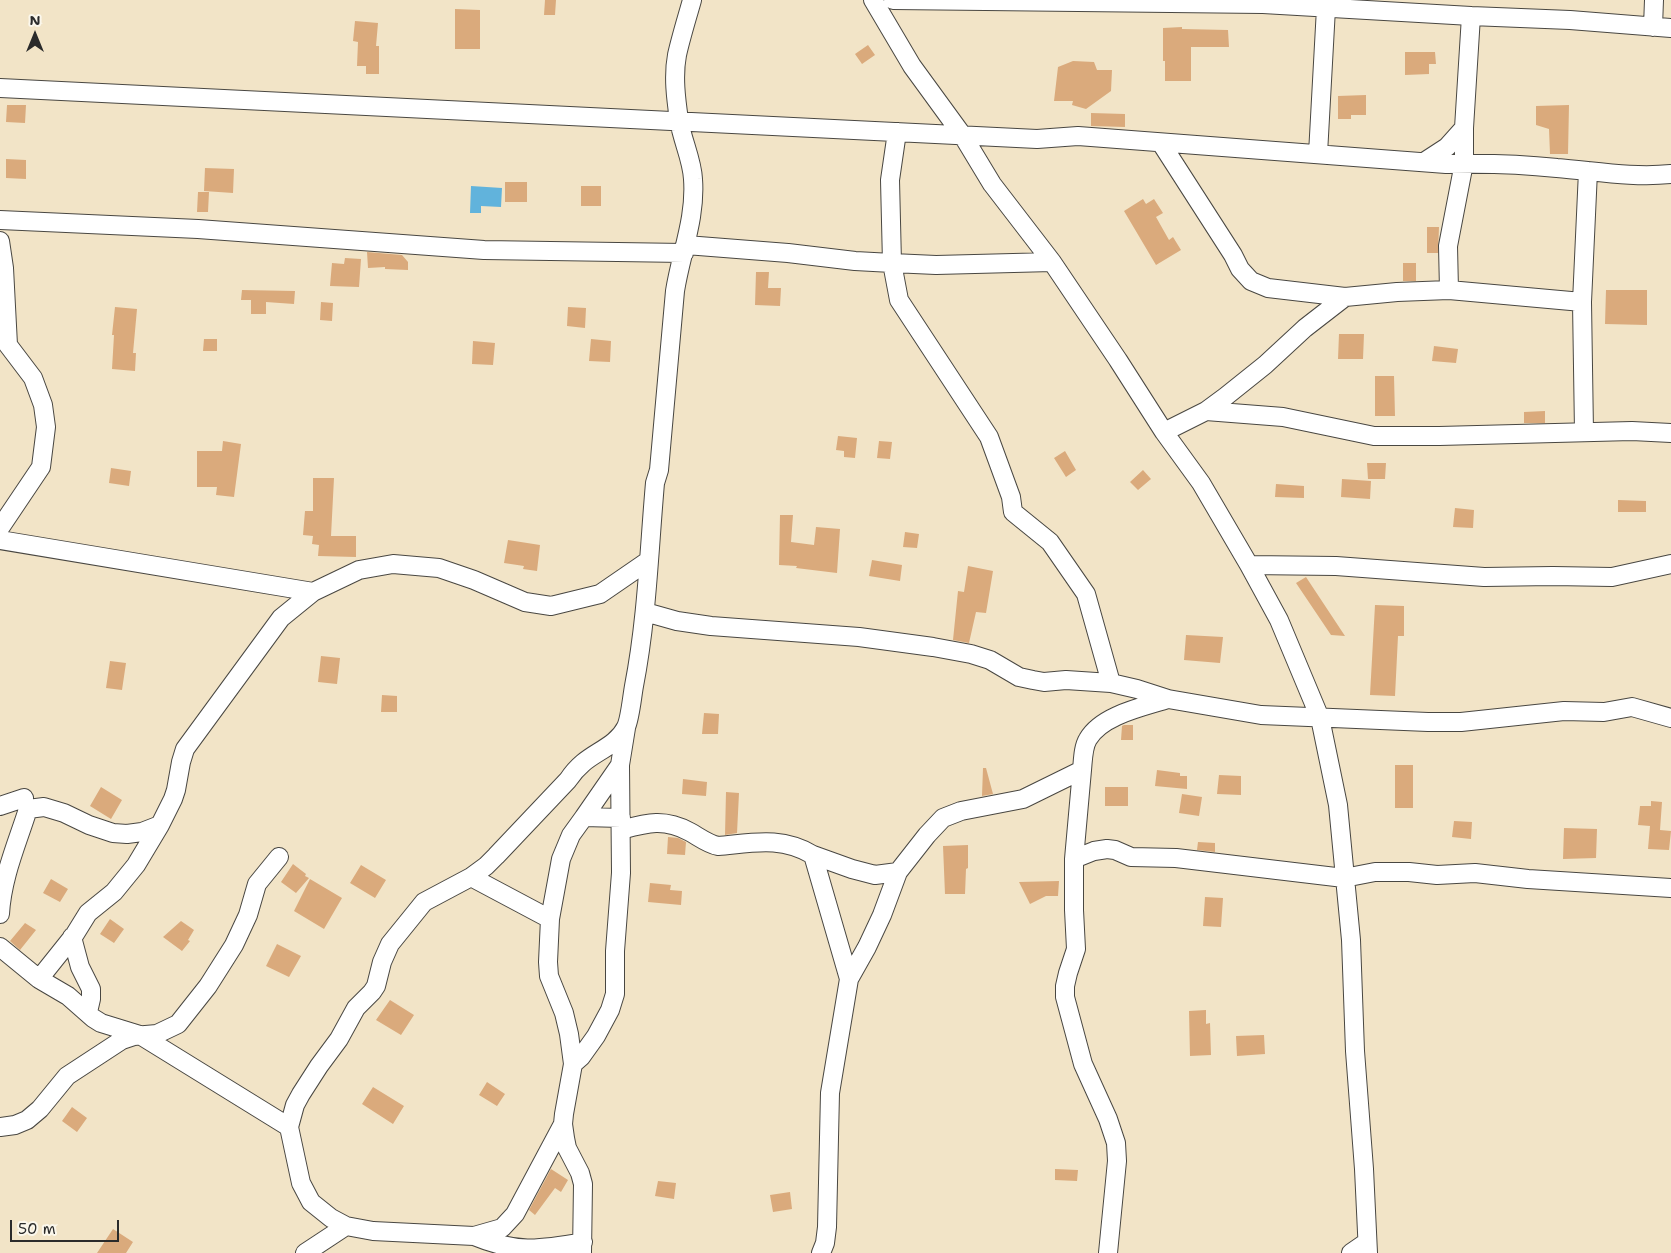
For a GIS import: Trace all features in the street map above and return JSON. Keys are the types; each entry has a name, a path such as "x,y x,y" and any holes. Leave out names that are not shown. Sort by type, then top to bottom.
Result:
{"street":[{"path":"573,1064 596,1036 610,1010 615,994 621,873 620,766 639,664 675,291 679,266 691,222 693,177 679,121 675,80 677,56 692,0"},
{"path":"873,0 912,66 963,136 992,184 1052,262 1164,432 1201,483 1250,565 1279,620 1320,718 1338,805 1351,940 1355,1051 1364,1169 1367,1247 1351,1253"},
{"path":"893,0 1264,2 1326,8 1570,20 1671,28"},
{"path":"1653,27 1654,0"},
{"path":"1318,154 1326,8"},
{"path":"1449,290 1448,246 1464,163 1464,128 1471,16"},
{"path":"0,88 963,136 1037,139 1078,136 1424,162 1522,165 1639,176 1671,174"},
{"path":"1424,162 1447,147 1464,128"},
{"path":"897,132 890,180 892,263 899,300 989,438 1011,497 1013,512 1050,542 1086,594 1111,683"},
{"path":"1161,143 1233,255 1240,270 1251,281 1268,288 1345,297 1449,290 1582,302"},
{"path":"1584,432 1582,302 1588,171"},
{"path":"0,220 198,229 484,250 685,249 788,253 855,261 936,265 1052,262"},
{"path":"0,241 8,345 33,378 43,405 46,427 41,466 0,528"},
{"path":"1164,432 1206,410 1265,365 1305,328 1345,297"},
{"path":"1206,410 1283,417 1374,436 1632,431 1671,434"},
{"path":"0,540 313,592"},
{"path":"39,979 88,913 114,892 136,866 160,825 176,790 185,749 281,618 313,592 359,570 393,564 438,568 496,589 525,602 551,606 600,594 648,561"},
{"path":"1250,565 1336,566 1484,577 1612,577 1671,564"},
{"path":"645,612 677,621 711,626 860,637 971,654 990,660 1019,677 1044,682 1066,680 1111,683 1168,699 1261,714 1320,718 1461,722 1564,711 1604,712 1632,707 1671,718"},
{"path":"1108,1253 1117,1161 1116,1142 1108,1119 1083,1064 1065,997 1066,980 1076,949 1074,859 1082,770 1087,740 1094,730 1120,714 1168,699"},
{"path":"620,766 571,835 561,860 550,919 549,976 564,1013 573,1064 563,1124 515,1214 502,1228 474,1236 382,1232 346,1226 331,1218 311,1202 301,1183 289,1127 295,1105 318,1066 339,1039 356,1008 376,986 382,962 390,944 424,902 471,877 486,866 568,780 575,770 615,741 626,727"},
{"path":"821,1253 827,1227 830,1093 849,979 871,939 898,872 943,818 961,811 1023,799 1082,770"},
{"path":"0,806 24,798"},
{"path":"0,914 9,864 28,809 44,807 64,813 89,825 127,834 142,832 160,825"},
{"path":"584,817 621,824 661,822 685,829 718,846 761,841 788,844 852,869 875,875 898,872"},
{"path":"1074,859 1094,850 1107,849 1115,850 1131,857 1176,858 1344,878 1375,872 1409,872 1437,875 1475,873 1528,879 1671,888"},
{"path":"813,855 849,979"},
{"path":"0,1127 15,1125 27,1120 40,1109 67,1076 122,1040 140,1035 158,1034 178,1024 208,986 234,945 248,916 257,884 279,857"},
{"path":"471,877 550,919"},
{"path":"72,937 82,972 91,990 88,1012"},
{"path":"0,947 39,979 68,996 101,1023 140,1035 289,1127"},
{"path":"52,962 82,972"},
{"path":"258,1108 280,1111 295,1105"},
{"path":"474,1236 499,1250 512,1252 532,1253 583,1248 583,1184 580,1173 567,1148 563,1124"},
{"path":"305,1253 346,1226"}],"water":[{"path":"471,186 502,188 501,207 481,206 481,213 470,213"}],"building":[{"path":"545,0 556,0 555,15 544,15"},
{"path":"455,9 480,10 480,49 455,49"},
{"path":"355,21 378,23 376,46 379,46 379,74 366,74 366,66 357,66 358,42 353,41"},
{"path":"1182,27 1182,29 1228,30 1229,47 1191,47 1191,81 1165,81 1163,28"},
{"path":"868,45 875,55 862,64 855,54"},
{"path":"1405,52 1435,52 1436,64 1429,64 1429,74 1405,75"},
{"path":"1073,61 1094,62 1097,70 1112,70 1111,91 1086,109 1072,105 1073,101 1054,101 1058,67"},
{"path":"1366,95 1366,115 1351,115 1351,119 1338,119 1338,96"},
{"path":"7,105 26,105 25,123 6,122"},
{"path":"1569,105 1568,154 1550,154 1549,129 1536,125 1536,106"},
{"path":"1091,113 1125,114 1125,127 1091,126"},
{"path":"6,159 26,160 26,179 6,178"},
{"path":"205,168 234,169 233,193 204,191"},
{"path":"505,182 527,182 527,202 505,202"},
{"path":"581,186 601,186 601,206 581,206"},
{"path":"198,192 209,192 208,212 197,212"},
{"path":"1143,199 1146,204 1154,199 1163,213 1156,217 1169,240 1173,237 1181,250 1156,265 1124,211"},
{"path":"1427,227 1439,227 1438,253 1427,253"},
{"path":"367,252 402,255 408,262 408,270 385,269 385,267 368,268"},
{"path":"345,258 361,259 359,287 330,286 332,263 344,264"},
{"path":"1403,263 1416,263 1416,281 1403,281"},
{"path":"756,272 769,272 768,288 781,288 780,306 755,305"},
{"path":"242,290 295,291 294,304 266,302 266,314 251,314 251,300 241,300"},
{"path":"1606,290 1647,290 1647,325 1605,324"},
{"path":"321,302 333,303 332,321 320,320"},
{"path":"115,307 137,309 133,353 136,353 135,371 112,369 114,335 112,335"},
{"path":"568,307 586,308 585,328 567,326"},
{"path":"1339,334 1364,334 1363,359 1338,359"},
{"path":"204,339 217,339 217,351 203,351"},
{"path":"591,339 611,341 610,362 589,361"},
{"path":"473,341 495,343 493,365 472,364"},
{"path":"1434,346 1458,349 1456,363 1432,361"},
{"path":"1375,376 1394,376 1395,416 1375,416"},
{"path":"1545,411 1545,423 1524,423 1524,412"},
{"path":"838,436 857,438 855,458 844,457 844,451 836,450"},
{"path":"223,441 241,444 234,497 216,495 217,487 197,487 197,451 222,451"},
{"path":"879,441 892,442 890,459 877,458"},
{"path":"1065,451 1076,470 1066,477 1054,458"},
{"path":"1367,463 1386,463 1385,479 1368,479"},
{"path":"111,468 131,471 129,486 109,483"},
{"path":"1143,470 1151,479 1138,490 1130,482"},
{"path":"313,478 334,478 331,536 356,536 356,557 318,556 319,545 312,544 313,536 303,535 305,511 313,511"},
{"path":"1342,479 1371,481 1370,499 1341,497"},
{"path":"1276,484 1304,486 1304,498 1275,497"},
{"path":"1618,500 1646,501 1646,512 1618,512"},
{"path":"1455,508 1474,510 1473,528 1453,527"},
{"path":"780,515 793,515 791,542 814,545 816,527 840,529 837,573 779,565"},
{"path":"905,532 919,534 917,548 903,547"},
{"path":"508,540 540,545 537,571 523,569 524,566 504,563"},
{"path":"872,560 902,565 900,581 869,576"},
{"path":"968,566 993,571 986,613 976,612 969,643 953,640 958,591 964,592"},
{"path":"1306,577 1345,636 1331,635 1296,583"},
{"path":"1375,605 1404,606 1404,636 1398,636 1395,696 1370,695"},
{"path":"1186,635 1223,637 1220,663 1184,660"},
{"path":"321,656 340,658 337,684 318,682"},
{"path":"110,661 126,663 122,690 106,688"},
{"path":"382,695 397,696 397,712 381,712"},
{"path":"704,713 719,714 718,734 702,734"},
{"path":"1133,725 1133,740 1121,740 1122,726"},
{"path":"1395,765 1413,765 1413,808 1395,808"},
{"path":"983,768 986,768 993,794 982,796"},
{"path":"1157,770 1180,773 1180,776 1187,776 1187,789 1155,786"},
{"path":"1219,775 1241,776 1241,795 1217,794"},
{"path":"683,779 707,782 706,796 682,794"},
{"path":"101,787 122,800 111,819 90,806"},
{"path":"1105,787 1128,787 1128,806 1105,806"},
{"path":"726,792 739,793 737,833 725,835"},
{"path":"1182,794 1202,797 1199,816 1179,813"},
{"path":"1651,801 1662,802 1660,830 1671,831 1669,850 1648,849 1650,826 1638,825 1640,806 1651,806"},
{"path":"1454,821 1472,822 1471,839 1452,837"},
{"path":"1564,828 1597,829 1596,858 1563,859"},
{"path":"668,837 678,838 686,842 685,855 667,854"},
{"path":"1198,842 1215,843 1215,852 1197,850"},
{"path":"968,845 965,894 945,894 943,846"},
{"path":"293,864 309,878 296,893 281,882"},
{"path":"361,865 386,880 375,898 350,883"},
{"path":"51,879 68,889 60,902 43,893"},
{"path":"310,879 342,898 324,929 294,911"},
{"path":"1059,881 1058,896 1046,896 1030,904 1019,882"},
{"path":"650,883 671,885 670,890 682,891 681,905 648,902"},
{"path":"1205,897 1223,898 1221,927 1203,926"},
{"path":"110,919 124,929 114,943 100,934"},
{"path":"181,921 194,930 188,940 190,941 182,951 163,937"},
{"path":"25,923 36,930 20,950 10,941"},
{"path":"277,944 301,956 289,977 266,966"},
{"path":"390,1000 414,1015 401,1035 376,1020"},
{"path":"1206,1010 1206,1024 1210,1023 1211,1055 1190,1056 1189,1011"},
{"path":"1264,1035 1265,1054 1237,1056 1236,1036"},
{"path":"487,1082 505,1094 497,1106 479,1095"},
{"path":"373,1087 404,1106 393,1124 362,1104"},
{"path":"72,1107 87,1118 77,1132 62,1121"},
{"path":"551,1169 568,1180 561,1192 555,1188 535,1215 529,1210"},
{"path":"1055,1169 1078,1170 1077,1181 1055,1180"},
{"path":"658,1181 676,1183 674,1199 655,1196"},
{"path":"790,1192 792,1209 773,1212 770,1195"},
{"path":"113,1229 133,1242 126,1253 97,1253"}]}
